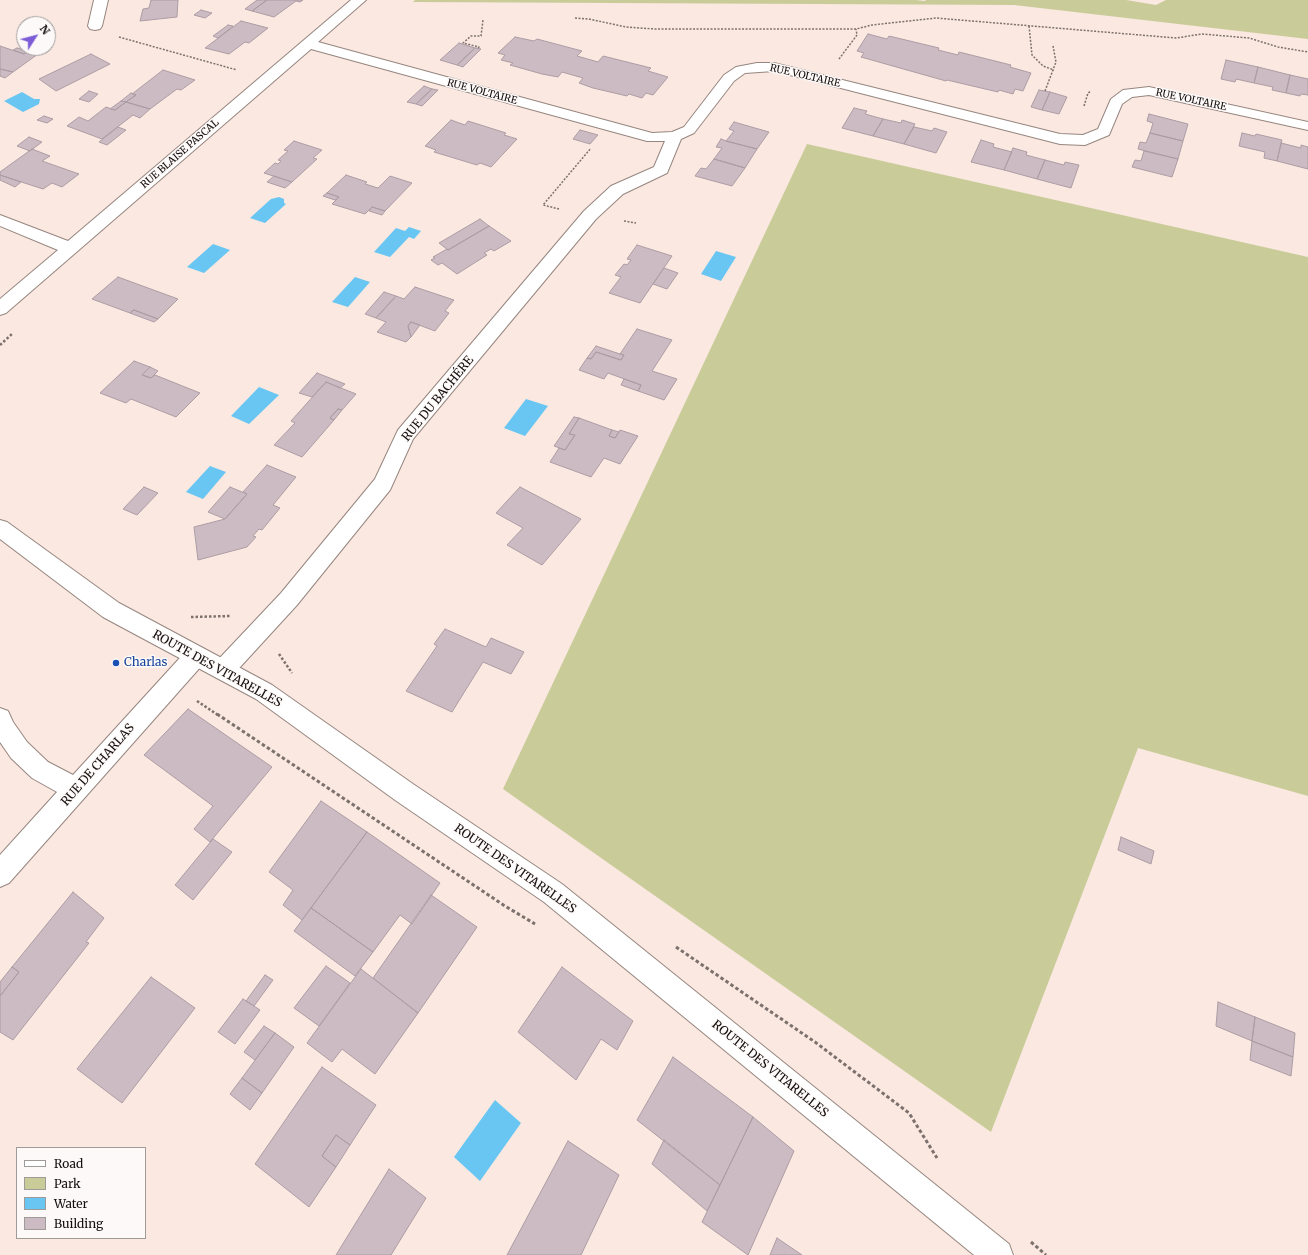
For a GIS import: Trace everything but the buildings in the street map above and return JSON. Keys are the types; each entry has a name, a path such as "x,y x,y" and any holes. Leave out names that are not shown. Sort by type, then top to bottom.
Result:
{"street":[{"path":"95,26 101,0"},
{"name":"RUE BLAISE PASCAL","path":"0,309 359,0"},
{"name":"RUE VOLTAIRE","path":"308,44 652,138 676,136 689,130 729,78 741,70 757,67 780,68 1060,139 1085,140 1104,132 1116,102 1128,93 1149,91 1308,126"},
{"name":"RUE DU BACHÉRE","path":"223,670 289,599 383,484 405,435 590,215 617,190 661,170 676,136"},
{"path":"0,220 70,248"},
{"name":"ROUTE DES VITARELLES","path":"0,528 111,610 264,692 404,792 552,893 998,1255"},
{"name":"RUE DE CHARLAS","path":"0,874 77,790 168,685 196,656"},
{"path":"0,719 5,730 19,750 40,770 77,790"}],"path":[{"path":"575,18 656,29 856,29 872,25 936,18 1176,38 1202,34 1249,38 1278,47 1308,52"},
{"path":"478,48 479,47 463,43 471,36 482,36 483,20"},
{"path":"95,26 105,33 245,72 264,81"},
{"path":"1029,26 1032,55 1043,66 1054,70"},
{"path":"839,59 857,35 856,29"},
{"path":"1045,91 1056,62 1053,46"},
{"path":"592,146 543,205 636,223"},
{"path":"168,685 192,698 505,906 542,928"}],"green space":[{"path":"415,0 1126,0 1156,5 1166,0 1308,0 1308,39 1014,5 413,2"},
{"path":"807,144 1308,257 1308,796 1138,748 991,1132 503,789"}],"water":[{"path":"22,92 34,99 40,99 39,104 23,112 4,101"},
{"path":"279,197 284,199 284,203 286,204 265,223 250,218 271,199"},
{"path":"409,227 421,231 414,239 409,237 390,257 374,252 396,228 405,231"},
{"path":"213,244 230,250 204,273 187,267"},
{"path":"716,251 736,257 721,281 701,274"},
{"path":"355,277 370,282 348,307 332,302"},
{"path":"259,387 279,395 249,424 231,416"},
{"path":"526,399 548,406 525,436 504,428"},
{"path":"210,466 226,472 203,499 186,492"},
{"path":"495,1100 521,1123 480,1181 454,1157"}],"place":[{"name":"Charlas","path":"116,663"}]}
